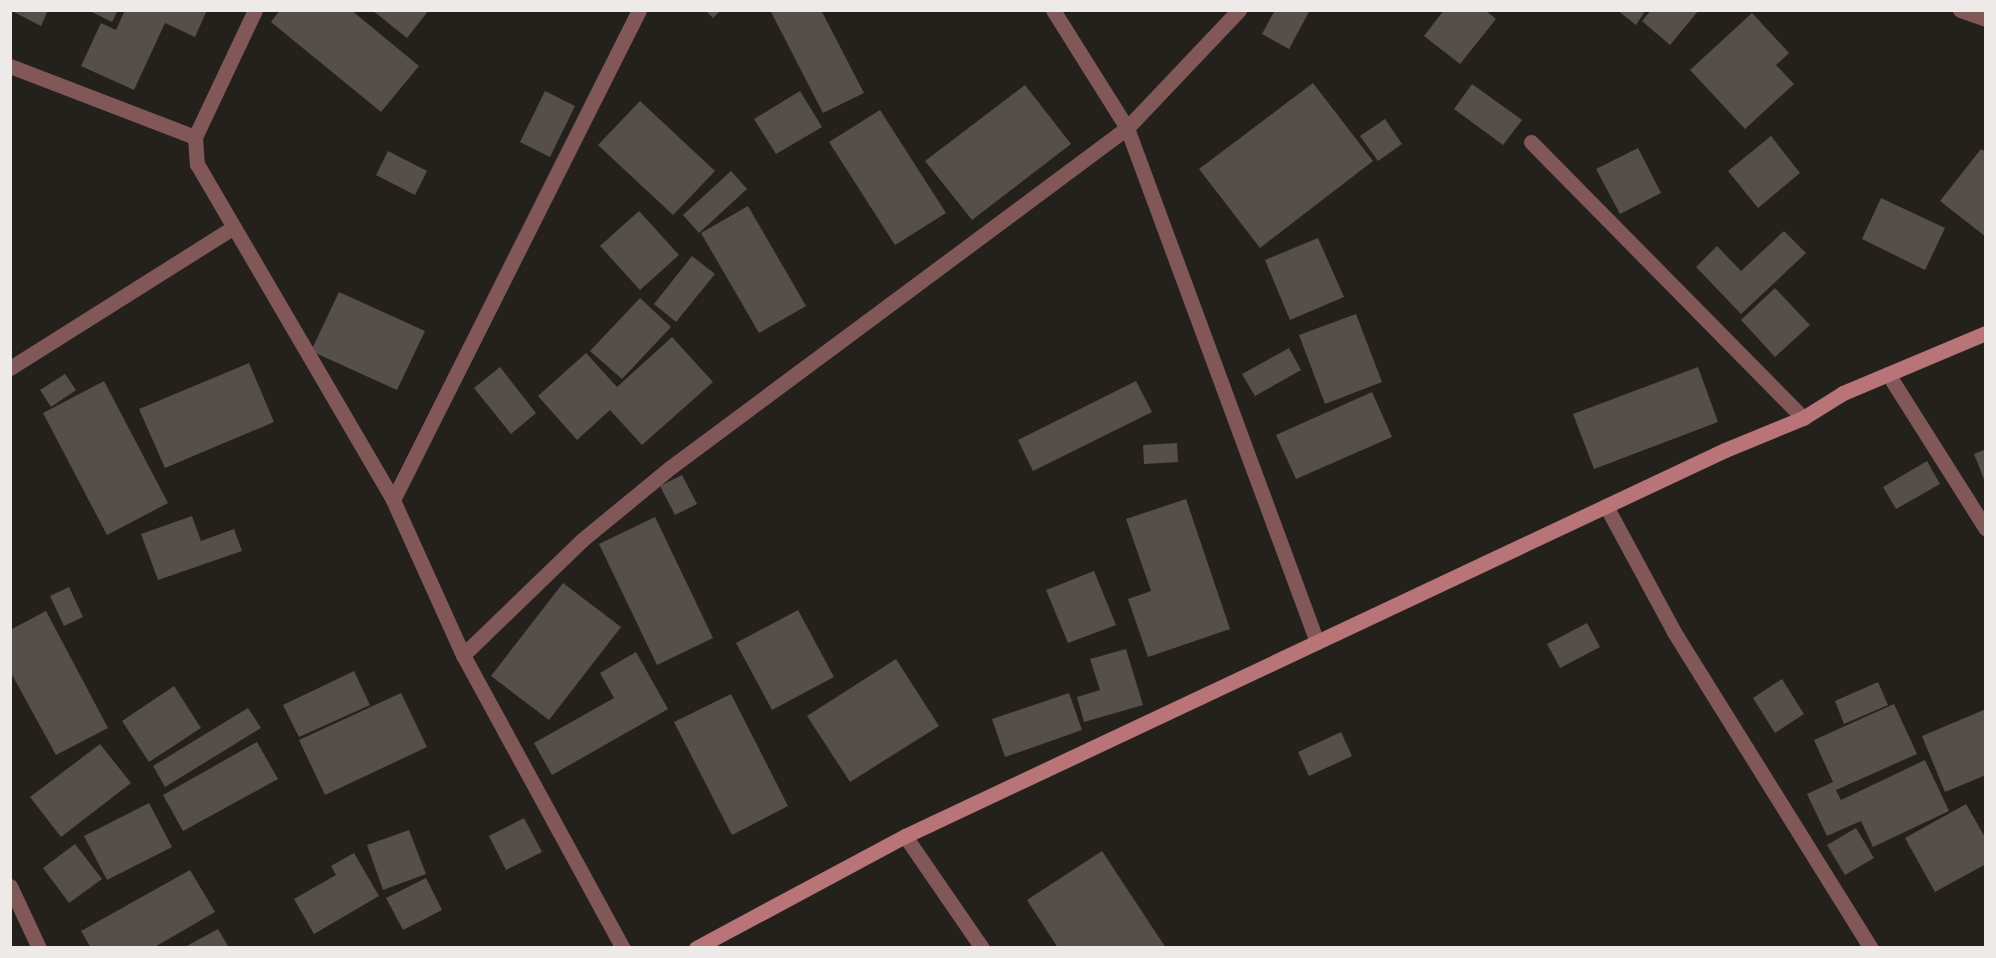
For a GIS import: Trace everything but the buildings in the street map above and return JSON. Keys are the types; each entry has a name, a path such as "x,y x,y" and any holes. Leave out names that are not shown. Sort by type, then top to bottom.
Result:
{"street":[{"path":"255,10 195,137 197,164 232,228 393,500 463,655 623,948"},
{"path":"393,500 639,10"},
{"path":"1053,10 1127,128 1317,642"},
{"path":"463,655 582,540 680,460 1127,128 1239,10"},
{"path":"1960,10 1986,19"},
{"path":"10,66 195,137"},
{"path":"1531,142 1803,418"},
{"path":"10,368 232,228"},
{"path":"696,948 905,836 1725,450 1803,418 1843,393 1986,333"},
{"path":"1888,374 1986,529"},
{"path":"1606,506 1674,632 1871,948"},
{"path":"905,836 982,948"},
{"path":"10,886 39,948"}]}
